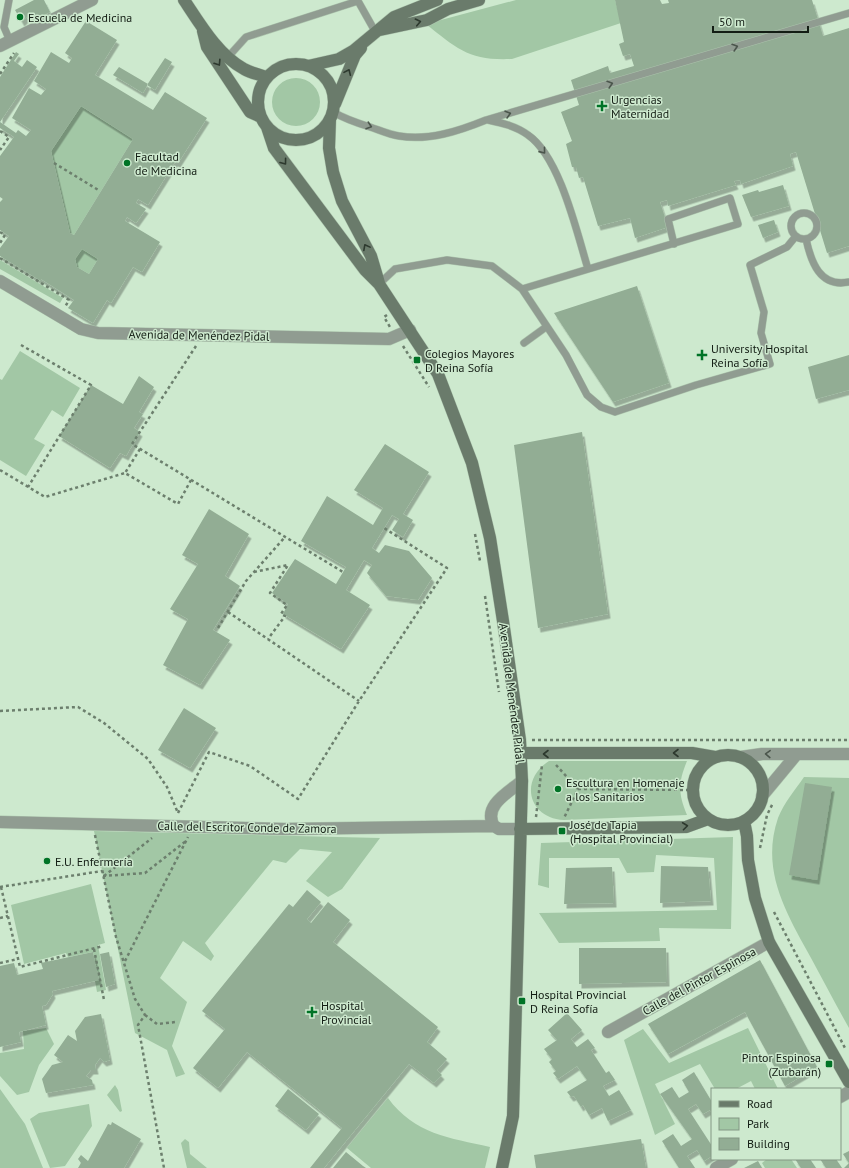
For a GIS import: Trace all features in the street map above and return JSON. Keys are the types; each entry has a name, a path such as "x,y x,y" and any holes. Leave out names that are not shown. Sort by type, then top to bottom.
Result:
{"main road":[{"path":"184,0 202,28 228,57 244,70 267,77"},
{"path":"332,113 333,94 328,82 319,72 308,66 297,64 286,65 267,77 261,86 258,96 258,107 261,117 267,127 277,135 288,140 301,140 318,133 332,113 355,55 383,25 400,14 437,0"},
{"path":"308,66 339,59 374,35 427,20 448,9 479,0"},
{"path":"202,28 207,47 250,112 261,117"},
{"name":"Avenida de Menéndez Pidal","path":"332,113 329,148 333,172 342,201 371,256 379,284"},
{"name":"Avenida de Menéndez Pidal","path":"267,127 274,148 365,270 379,284 397,309 438,374 472,463 490,538 520,740 522,781 513,1116 502,1168"},
{"path":"521,753 692,753 715,757"},
{"path":"728,754 741,757 751,764 759,774 762,782 762,796 756,810 744,821 726,825 708,819 696,806 693,790 696,775 701,767 715,757 728,754"},
{"path":"520,828 686,827 708,819"},
{"name":"Calle del Pintor Espinosa","path":"744,821 747,836 748,860 756,898 770,942 849,1082"}],"street":[{"path":"5,43 92,0"},
{"name":"Avenida de Menéndez Pidal","path":"0,281 81,329 98,333 389,339 410,330"},
{"path":"741,757 762,754 849,754"},
{"path":"762,796 796,755"},
{"path":"494,826 491,815 494,804 522,781"},
{"name":"Calle del Escritor Conde de Zamora","path":"0,822 331,829 494,826 503,829 520,828"},
{"name":"Calle del Pintor Espinosa","path":"608,1032 770,942"},
{"path":"716,1168 730,1160"}],"lane":[{"path":"5,43 4,27 9,0"},
{"path":"228,57 246,37 358,1 374,35"},
{"path":"332,113 342,118 399,136 418,137 440,135 461,130 486,120 849,13"},
{"path":"486,120 508,124 529,135 545,153 553,168 572,215 588,270"},
{"path":"522,289 588,270 674,244 738,224 730,198 668,219 674,244"},
{"path":"805,214 813,217 816,225 815,233 806,239 796,236 791,229 792,221 798,215 805,214"},
{"path":"379,284 395,269 447,260 492,266 522,289 566,355 587,395 601,408 614,412 696,385 770,364 761,334 764,312 750,265 787,247 796,236"},
{"path":"806,239 812,260 820,274 833,282 849,282"},
{"path":"524,343 546,327"}],"path":[{"path":"0,74 14,52 5,43"},
{"path":"0,131 9,137 0,150"},
{"path":"54,163 100,191"},
{"path":"0,232 5,236 0,243"},
{"path":"0,258 69,300 59,315"},
{"path":"397,309 384,317 430,388"},
{"path":"203,335 132,444 343,572"},
{"path":"21,345 91,385 28,487"},
{"path":"0,470 44,497 125,473 140,449"},
{"path":"125,473 178,504 192,480"},
{"path":"178,813 210,752 250,766 298,799 359,701 447,568 384,528"},
{"path":"474,530 481,567"},
{"path":"218,628 246,581 285,537"},
{"path":"254,572 288,564 270,594 287,605 281,614 285,616 268,639"},
{"path":"484,590 500,696"},
{"path":"228,612 359,701"},
{"path":"0,711 78,707 104,723 148,759 167,787 178,813 189,827 186,840 124,961"},
{"path":"520,740 545,738 849,740"},
{"path":"553,754 553,761 578,790 693,790"},
{"path":"564,827 565,815 578,790"},
{"path":"761,855 760,848 767,815 777,796"},
{"path":"93,824 116,937 136,999 145,1015 157,1024 176,1022"},
{"path":"104,876 167,826"},
{"path":"104,876 145,873 186,840"},
{"path":"102,871 0,887 20,967 104,946"},
{"path":"773,911 849,1055"},
{"path":"0,918 8,916"},
{"path":"94,949 104,1000"},
{"path":"0,963 18,959"},
{"path":"145,1015 138,1025 164,1168"}],"green space":[{"path":"516,0 615,0 621,23 512,59 485,58 465,52 426,24"},
{"path":"291,78 301,78 313,85 320,97 320,107 313,119 301,126 291,126 283,122 276,115 272,107 272,97 276,89 283,82"},
{"path":"81,106 133,139 74,235 70,233 51,151"},
{"path":"82,249 98,259 89,274 77,267 75,259"},
{"path":"0,260 63,298 60,303 0,269"},
{"path":"20,351 80,388 63,417 52,410 34,439 45,445 26,476 0,460 0,379 2,380"},
{"path":"549,761 687,761 680,788 687,815 564,820 552,818 542,813 536,805 532,797 531,787 534,778 540,769"},
{"path":"804,777 849,778 849,1028 793,925 785,908 774,874 772,856 773,837 778,818 786,802"},
{"path":"94,831 380,838 342,889 328,897 306,881 332,852 300,849 286,863 273,860 205,943 214,956 211,961 183,941 160,978 187,1002 172,1046 185,1074 176,1077 167,1050 135,1033"},
{"path":"733,837 731,929 659,928 660,941 559,943 539,913 717,910 714,858 656,855 654,872 627,873 619,858 549,858 549,888 538,885 541,843"},
{"path":"91,884 105,943 98,945 106,990 97,992 95,981 99,979 93,952 68,957 66,953 24,964 11,905"},
{"path":"46,1028 54,1044 39,1065 29,1092 17,1095 0,1076 0,1053 24,1049 23,1031"},
{"path":"748,1028 778,1088 754,1088 751,1081 738,1088 714,1088 700,1064 655,1084 675,1124 655,1135 624,1040 643,1029 669,1063"},
{"path":"115,1085 118,1090 122,1111 120,1112 107,1095"},
{"path":"0,1089 25,1124 43,1168 0,1168"},
{"path":"388,1098 409,1120 421,1127 447,1137 490,1147 485,1168 371,1168 347,1148"},
{"path":"89,1104 92,1126 65,1166 50,1168 30,1119 39,1113"},
{"path":"185,1139 189,1142 190,1154 207,1168 187,1168 181,1143"},
{"path":"766,1160 792,1160 797,1168 765,1168 762,1163"}],"building":[{"path":"34,0 44,0 50,12 30,22 27,17 22,22 15,10"},
{"path":"615,0 660,0 662,4 669,3 668,0 812,0 823,36 849,28 849,246 827,253 796,152 790,154 793,166 741,184 740,180 734,181 736,185 668,206 667,200 660,202 668,227 635,238 630,218 598,226 583,177 579,178 576,167 572,167 566,144 572,141 561,112 579,105 571,80 608,66 610,73 634,66 630,54 623,56 619,44 624,42"},
{"path":"86,21 117,40 95,75 153,110 165,92 207,118 178,163 175,162 148,205 138,199 136,203 146,209 136,223 127,217 125,221 160,242 142,272 133,267 111,303 107,300 93,323 68,308 74,300 0,256 0,248 9,236 0,230 0,202 3,199 0,197 0,156 14,137 0,128 0,122 16,133 18,130 26,136 31,130 12,118 29,88 41,95 46,89 34,81 51,52 69,63 72,58 65,53","holes":["81,106 133,139 74,235 70,233 51,151","82,249 98,259 89,274 77,267 75,259"]},
{"path":"16,52 19,54 14,61 22,67 27,60 37,67 0,122 0,77"},
{"path":"165,58 172,62 155,90 147,85"},
{"path":"119,67 148,84 143,93 113,75"},
{"path":"783,185 789,206 751,217 742,195"},
{"path":"774,220 778,232 763,238 758,225"},
{"path":"637,286 669,383 613,402 554,313"},
{"path":"849,355 849,390 816,399 808,367"},
{"path":"139,376 154,387 139,412 143,414 134,428 140,432 126,456 120,453 110,468 59,436 91,385 123,404"},
{"path":"582,432 608,614 538,628 514,445"},
{"path":"385,444 429,472 403,514 413,520 403,537 392,530 399,519 392,515 372,548 379,553 385,545 409,551 432,578 418,600 386,596 367,573 372,565 364,560 346,590 370,605 341,649 283,614 288,604 272,593 295,559 336,584 346,567 301,541 327,496 373,525 383,508 354,490"},
{"path":"209,509 249,534 225,576 240,586 213,630 230,640 200,685 163,665 188,619 170,609 198,564 182,555"},
{"path":"184,708 216,728 190,768 158,750"},
{"path":"805,783 832,787 817,880 789,875"},
{"path":"661,866 708,867 711,901 660,903"},
{"path":"612,867 614,903 564,904 566,868"},
{"path":"307,890 321,902 307,919 311,923 328,902 350,920 333,942 438,1027 427,1042 447,1059 437,1070 442,1075 434,1083 409,1064 324,1168 310,1168 342,1128 247,1052 218,1088 193,1068 225,1029 202,1011 289,904 293,907"},
{"path":"579,948 666,948 667,982 579,984"},
{"path":"93,952 99,980 52,991 53,994 46,1005 42,1006 46,1025 19,1032 21,1042 0,1047 0,966 14,963 17,975 43,969 41,963"},
{"path":"109,952 115,984 106,987 100,954"},
{"path":"760,960 817,1067 785,1086 745,1012 668,1054 648,1024"},
{"path":"567,1013 582,1030 571,1039 577,1047 588,1039 595,1048 591,1050 606,1073 609,1071 615,1080 603,1086 609,1096 619,1090 631,1110 608,1121 602,1108 589,1115 583,1105 581,1107 574,1096 571,1097 567,1092 587,1080 577,1066 558,1079 553,1073 556,1071 549,1062 552,1059 544,1049 557,1040 548,1030"},
{"path":"101,1014 110,1060 104,1062 100,1058 95,1065 96,1070 91,1070 86,1076 92,1080 93,1085 46,1093 42,1079 52,1065 63,1062 54,1055 68,1035 77,1041 75,1031 85,1017"},
{"path":"694,1072 711,1100 711,1112 710,1110 703,1114 696,1104 688,1109 711,1144 711,1157 704,1161 697,1150 687,1156 695,1168 679,1168 662,1141 673,1134 681,1146 692,1139 660,1094 672,1087 679,1098 689,1092 682,1080"},
{"path":"288,1089 319,1114 306,1130 275,1106"},
{"path":"112,1122 141,1139 124,1168 78,1168 81,1163 78,1159 81,1155 88,1161 108,1124 111,1125"},
{"path":"641,1139 646,1168 536,1168 534,1155"},
{"path":"849,1151 849,1163 843,1154"},
{"path":"346,1152 363,1166 366,1168 333,1168"},
{"path":"796,1160 811,1160 816,1168 801,1168"},
{"path":"821,1160 837,1160 842,1168 826,1168"},
{"path":"758,1161 762,1168 744,1168"},
{"path":"849,1163 849,1168 844,1168"}],"place":[{"name":"Escuela de Medicina","path":"20,17"},
{"name":"Urgencias Maternidad","path":"602,106"},
{"name":"Facultad de Medicina","path":"127,163"},
{"name":"University Hospital Reina Sofía","path":"702,355"},
{"name":"Colegios Mayores D Reina Sofía","path":"417,360"},
{"name":"Escultura en Homenaje a los Sanitarios","path":"558,789"},
{"name":"José de Tapia (Hospital Provincial)","path":"562,831"},
{"name":"E.U. Enfermería","path":"47,861"},
{"name":"Hospital Provincial D Reina Sofía","path":"522,1001"},
{"name":"Hospital Provincial","path":"312,1012"},
{"name":"Pintor Espinosa (Zurbarán)","path":"829,1064"}]}
